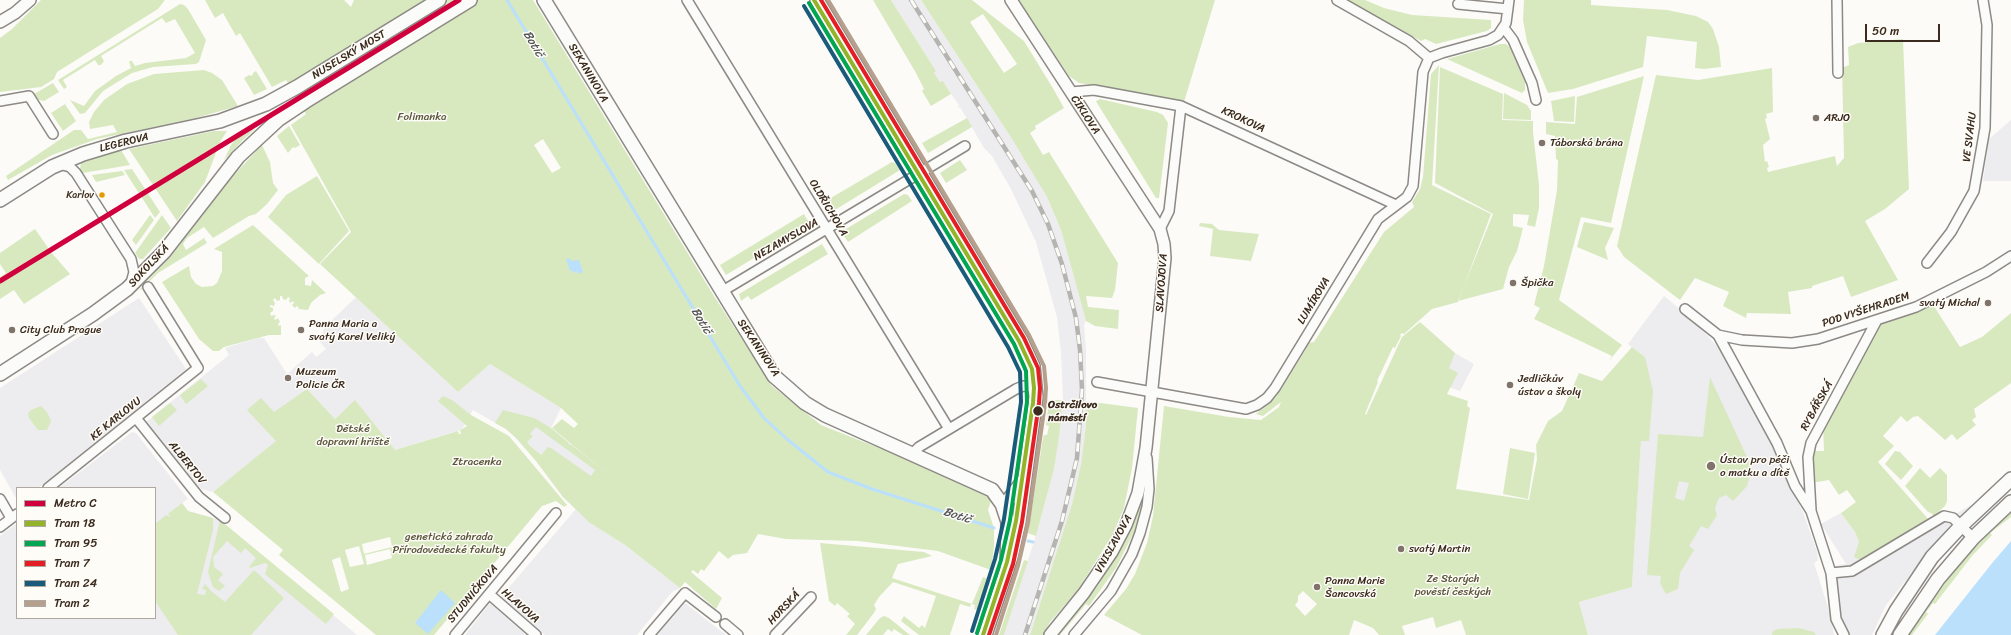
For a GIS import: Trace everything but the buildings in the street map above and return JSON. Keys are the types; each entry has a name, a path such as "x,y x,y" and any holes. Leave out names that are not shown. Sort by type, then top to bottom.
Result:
{"main road":[{"name":"NUSELSKÝ MOST","path":"257,107 297,87 439,0"},
{"name":"NUSELSKÝ MOST","path":"269,127 306,101 470,0"},
{"name":"SEKANINOVA","path":"544,0 721,292 774,376 805,403 825,415 992,490 1002,504 1006,513 1009,532 1007,570"},
{"path":"817,0 1028,353 1033,366 1037,388 1019,522 1007,570 985,635"},
{"name":"LEGEROVA","path":"0,200 58,164 83,154 120,143 208,124 257,107"},
{"name":"SOKOLSKÁ","path":"0,374 93,314 127,289 164,252 238,157 269,127"},
{"path":"1006,513 1007,502 1025,479"},
{"path":"1883,635 1932,557 1960,526 2011,479"},
{"path":"1900,635 1938,579 1973,538 2011,502"}],"street":[{"path":"0,21 20,0"},
{"path":"0,21 15,14 30,0"},
{"name":"OLDŘICHOVA","path":"687,0 949,429"},
{"name":"ČIKLOVA","path":"1011,0 1160,229"},
{"path":"1337,0 1409,41 1429,58 1489,40 1498,35 1504,28 1509,4 1458,4"},
{"path":"1837,0 1838,73"},
{"name":"VE SVAHU","path":"1927,263 1951,232 1974,191 1985,128 1987,25 1983,0"},
{"path":"1504,28 1510,35 1520,55 1532,82 1536,100"},
{"name":"LUMÍROVA","path":"1097,382 1246,408 1257,405 1267,398 1275,388 1378,219 1407,197 1414,181 1424,72 1429,58"},
{"name":"KROKOVA","path":"1070,92 1094,90 1181,106 1396,205"},
{"path":"0,101 29,96 53,134"},
{"path":"1160,229 1169,211 1181,106"},
{"name":"NEZAMYSLOVA","path":"721,292 827,230 965,146"},
{"path":"58,164 70,167 76,173 131,259 134,267 134,276 127,289"},
{"name":"SLAVOJOVA","path":"1153,392 1166,258 1160,229"},
{"name":"POD VYŠEHRADEM","path":"1718,335 1742,340 1792,343 1818,339 1916,307 1986,272 2011,256"},
{"name":"KE KARLOVU","path":"49,487 198,368 148,287"},
{"path":"1685,309 1718,335 1777,444 1795,486 1811,511 1831,573 1836,619 1844,635"},
{"name":"RYBÁŘSKÁ","path":"1811,511 1808,457 1810,443 1877,320"},
{"path":"912,454 919,447 1019,387 1027,386 1037,388"},
{"name":"VNISLAVOVA","path":"1050,635 1099,573 1126,525 1138,493 1146,448 1153,392"},
{"name":"ALBERTOV","path":"136,418 199,497 225,518"},
{"path":"1074,635 1116,583 1132,554 1140,533 1147,507 1149,489 1146,448"},
{"path":"0,498 14,516 0,528"},
{"name":"STUDNIČKOVA","path":"455,635 556,513"},
{"path":"1831,573 1852,571 1944,516 1953,518 1973,538"},
{"path":"649,635 685,593 716,617"},
{"name":"HLAVOVA","path":"489,594 536,635"},
{"name":"HORSKÁ","path":"775,635 811,597"},
{"path":"725,624 738,635"}],"shaded area":[{"path":"891,0 921,0 1024,157 1047,197 1061,230 1086,321 1084,325 1086,351 1086,424 1081,464 1072,504 1030,635 1004,635 1038,529 1054,469 1063,400 1061,352 1057,317 1036,242 1011,189 992,156 984,148 960,107 958,108 959,105 943,81 940,83 934,73 936,71"},
{"path":"2011,120 2011,181 1983,181 1989,139"},
{"name":"Ústav pro péči o matku a dítě","path":"1664,296 1692,319 1724,354 1773,442 1792,491 1803,512 1817,552 1818,560 1814,563 1830,614 1834,635 1588,635 1579,602 1632,587 1641,441 1649,441 1645,357 1628,344"},
{"path":"356,297 458,392 490,364 561,408 551,428 601,469 590,523 625,545 680,588 672,592 637,635 545,635 500,598 576,509 563,497 536,461 516,438 506,429 473,410 465,425 460,430 395,450 355,401 335,419 307,389 260,423 277,441 213,492 201,489 146,422 229,355 225,348 258,338 264,338 287,374 312,352 316,357 326,349 320,342 324,328"},
{"path":"139,298 186,369 39,487 16,487 16,498 0,470 0,388"},
{"path":"1431,332 1455,353 1474,364 1460,391 1451,388 1401,353"},
{"path":"132,432 136,433 188,499 182,503 188,511 220,520 357,635 0,635 0,536 16,524 16,619 156,619 156,487 60,487"},
{"path":"1973,504 1951,524 1886,605 1872,635 1847,635 1837,611 1833,566 1846,564 1821,524 1841,513 1855,532 1859,542 1857,552 1943,521"},
{"path":"490,603 526,635 465,635"},
{"path":"685,603 726,635 657,635"}],"green space":[{"path":"41,0 165,0 158,9 57,72 54,79 41,87 0,92 0,38 12,29"},
{"name":"Folimanka","path":"205,0 344,0 351,7 354,0 533,0 714,296 772,386 821,425 982,489 992,498 988,510 994,528 994,546 991,570 938,551 858,541 786,539 758,534 747,553 733,555 728,559 719,551 704,571 701,569 698,574 693,570 691,572 722,598 716,609 685,582 680,588 625,545 590,523 563,497 536,461 516,438 506,429 495,423 503,410 534,418 551,428 569,443 568,444 572,445 615,480 552,428 562,419 574,428 578,424 561,408 490,364 458,392 320,264 351,232 291,125 306,114 286,80 272,87 240,33 236,36 223,13 215,18","holes":["543,139 561,168 552,173 534,145","536,427 595,470 591,476 551,448 548,447 541,455 530,446 527,442 533,436 530,434"]},
{"path":"873,0 891,0 936,71 934,73 940,82 943,81 951,94 931,106 922,91 924,89 916,73"},
{"path":"921,0 972,0 1024,41 1054,90 1064,108 1035,126 1036,129 1030,133 1043,155 1049,152 1118,263 1115,290 1112,298 1086,296 1088,307 1119,310 1118,329 1095,326 1086,321 1061,230 1047,197 1014,142","holes":["983,14 1017,64 1004,73 970,22"]},
{"path":"1019,0 1215,0 1184,102 1079,83 1069,76"},
{"path":"1347,0 1365,0 1384,8 1412,15 1491,20 1491,28 1487,31 1436,44 1425,39 1421,41"},
{"path":"1524,0 1591,0 1591,5 1667,10 1696,16 1708,22 1713,29 1719,47 1721,67 1704,69 1695,68 1697,42 1647,36 1643,67 1573,89 1548,93 1527,42 1523,20"},
{"path":"180,4 184,5 188,9 206,40 199,62 196,64 153,67 132,73 103,91 85,113 80,114 70,100 84,106 95,91 116,76 131,68 129,61 132,61 135,66 145,63 186,58 195,53 175,19 166,23 162,18 101,56 104,61 101,65 98,65 95,60 63,80 67,87 64,89 58,80"},
{"path":"1903,39 1909,189 1885,209 1865,221 1898,280 1851,297 1843,276 1812,286 1812,288 1788,292 1791,314 1747,313 1746,318 1723,306 1729,292 1695,278 1680,300 1624,257 1617,246 1656,75 1698,80 1772,68 1773,112 1766,114 1767,118 1765,119 1770,139 1763,145 1765,162 1767,161 1769,167 1767,168 1768,172 1835,156 1837,166 1844,158 1842,68 1849,65 1848,47 1858,43"},
{"path":"1500,44 1506,44 1510,48 1525,82 1525,90 1522,93 1447,59"},
{"name":"Ze Starých pověstí českých","path":"1439,65 1432,185 1491,214 1458,302 1432,309 1404,334 1402,333 1400,335 1401,336 1395,348 1393,347 1377,381 1378,382 1365,414 1366,415 1402,337 1420,322 1455,353 1449,368 1458,373 1447,394 1468,401 1467,406 1470,408 1456,489 1529,500 1537,459 1536,445 1548,421 1562,411 1579,373 1602,381 1632,347 1645,357 1653,391 1649,441 1641,441 1632,587 1579,602 1588,635 1466,635 1461,620 1436,628 1433,617 1402,626 1405,635 1379,635 1373,628 1354,620 1349,635 1142,635 1104,615 1126,589 1135,574 1147,543 1153,516 1164,406 1229,417 1261,420 1279,407 1281,402 1263,416 1256,414 1276,397 1306,349 1307,343 1314,342 1384,232 1414,207 1412,202 1420,189 1423,177 1431,74","holes":["1303,591 1317,604 1305,616 1295,605 1298,601 1298,596"]},
{"path":"1440,67 1503,94 1502,120 1533,121 1539,185 1539,208 1535,227 1527,225 1529,215 1513,214 1513,226 1523,228 1517,251 1509,267 1503,289 1458,301 1493,214 1435,183"},
{"path":"204,70 212,73 222,80 238,106 196,118 97,139 52,155 8,180 6,176 74,130 81,130 88,139 117,132 113,125 90,129 89,122 94,112 104,100 127,84 154,74"},
{"path":"256,71 267,89 254,95 244,78 249,75 252,76"},
{"path":"1644,76 1611,223 1581,217 1559,300 1622,345 1609,361 1612,356 1534,319 1540,308 1534,305 1544,266 1557,190 1558,160 1556,159 1555,136 1546,134 1546,122 1575,124 1577,97"},
{"path":"53,83 59,92 44,101 39,100 34,94"},
{"path":"1504,93 1527,105 1531,111 1531,120 1503,119"},
{"path":"1575,96 1574,122 1554,121 1551,101"},
{"path":"1100,99 1157,112 1163,115 1168,123 1159,198 1156,198 1097,103 1096,101"},
{"path":"65,104 76,121 63,131 51,113"},
{"path":"967,118 972,127 928,153 922,143"},
{"path":"289,126 300,145 295,148 293,147 288,153 277,136"},
{"path":"255,129 224,160 231,145 241,131"},
{"path":"214,131 227,131 220,142 205,182 177,221 129,149"},
{"path":"262,145 270,162 273,183 278,190 267,204 256,214 249,216 213,238 204,227 187,238 183,244 186,250 204,238 207,243 158,273 141,290 140,289 171,256 232,177"},
{"path":"121,150 130,165 83,173 80,169 81,163"},
{"path":"960,160 967,170 946,183 940,173"},
{"path":"892,162 895,163 900,170 830,213 824,202"},
{"path":"132,169 160,212 155,218 124,170"},
{"path":"122,171 125,175 96,182 92,175"},
{"path":"317,176 349,231 319,264 268,217 286,195"},
{"path":"904,194 908,195 912,201 848,242 841,232"},
{"path":"804,214 810,224 726,275 720,265"},
{"path":"150,215 154,220 136,245 132,240"},
{"path":"162,215 171,228 143,259 139,259 135,253"},
{"path":"1584,222 1614,228 1605,248 1608,260 1577,247"},
{"path":"1200,223 1212,224 1219,230 1259,234 1251,261 1210,256 1213,229 1199,226"},
{"path":"253,225 309,276 305,278 305,285 311,286 312,280 326,293 320,295 311,303 308,310 298,309 299,308 297,306 295,308 292,305 294,303 293,301 290,303 290,298 288,297 286,300 280,296 280,300 277,301 275,298 273,300 275,303 274,306 270,305 270,307 273,308 273,311 270,313 271,316 276,316 274,318 275,320 278,318 280,322 278,324 279,326 281,325 281,335 269,335 224,347 219,351 213,351 199,339 162,282 189,266 191,277 196,284 202,287 213,286 217,283 222,271 222,252 214,249"},
{"path":"35,229 51,252 70,274 24,304 14,290 0,299 0,281 2,280 0,277 6,273 0,264 0,253"},
{"path":"822,244 828,254 751,300 748,296 741,301 739,294"},
{"path":"1932,303 1960,347 1982,337 2011,313 2011,383 1974,409 1976,417 1972,420 1976,425 1957,440 1952,434 1945,440 1918,416 1913,417 1907,422 1901,416 1883,436 1894,446 1878,462 1929,520 1866,559 1858,559 1854,557 1859,542 1855,532 1841,513 1856,502 1847,490 1839,495 1829,480 1811,483 1813,451 1824,451 1823,425 1878,325 1906,316"},
{"path":"1710,377 1752,468 1747,486 1733,501 1726,495 1719,498 1715,508 1717,515 1708,529 1701,526 1689,546 1694,550 1680,573 1678,589 1666,594 1660,583 1661,576 1647,575 1658,434 1703,437","holes":["1679,481 1689,483 1684,501 1675,498"]},
{"path":"201,379 208,386 186,404 180,395"},
{"path":"307,389 335,419 355,400 395,450 458,431 459,434 461,434 460,430 467,426 438,401 443,396 452,400 471,415 509,436 567,505 564,507 556,501 542,506 434,635 376,635 279,555 283,550 213,492 276,441 247,410 261,398 274,412","holes":["390,537 392,547 364,554 362,544","359,546 364,564 350,567 345,550","390,549 392,558 367,565 365,555","340,557 349,589 341,592 332,560"]},
{"path":"1063,400 1059,436 1054,469 1036,536 1028,533 1043,438 1044,435 1047,435 1049,426 1046,425 1049,401"},
{"path":"1085,401 1138,408 1132,468 1124,508 1113,534 1077,591 1050,622 1043,635 1030,635 1072,504 1081,464 1086,425"},
{"path":"170,403 177,410 159,426 152,417"},
{"path":"41,406 47,412 51,421 47,430 38,430 29,418 28,414 31,410"},
{"path":"1510,448 1535,453 1528,499 1503,494"},
{"path":"1895,451 1900,452 1913,466 1901,480 1885,464"},
{"path":"1920,468 1930,478 1940,468 1947,475 1947,501 1945,506 1934,516 1928,512 1905,486"},
{"path":"1143,494 1143,511 1116,568 1089,606 1086,604 1060,635 1058,635 1097,587 1113,562 1128,536"},
{"path":"182,503 188,511 213,518 213,530 197,594 205,595 206,590 202,589 205,584 225,602 254,570 284,598 251,635 178,635 156,602 156,523 166,515 169,517 170,516 168,514"},
{"path":"2011,511 2011,517 1990,533 1992,535 1972,556 1935,604 1933,603 1926,612 1928,614 1912,635 1907,635 1960,563"},
{"path":"220,520 334,614 326,624 265,574 268,565 265,563 250,568 249,567 256,558 245,548 241,553 227,541 213,557 214,567 223,574 218,580 225,586 219,591 213,587 208,572"},
{"path":"820,543 924,552 932,556 898,564 892,578 972,604 983,577 988,579 978,610 974,609 975,605 971,604 970,607 960,604 950,635 919,635 901,621 904,616 919,628 922,625 925,628 936,596 893,582 879,597 874,605 876,609 874,613 857,635 846,635 855,624 847,616 850,614 837,603 835,606 829,601"},
{"path":"1024,560 1028,561 1004,635 999,635"},
{"path":"884,616 889,618 910,635 903,635 894,629 892,632 888,629 883,635 866,635 880,618"},
{"path":"1799,628 1814,632 1816,635 1772,635 1773,631 1778,629"}],"water":[{"path":"570,258 571,261 579,260 583,272 578,274 577,271 573,273 572,270 570,271 566,259"},
{"path":"2011,541 2011,635 1935,635 1993,562"},
{"path":"441,590 455,603 428,634 415,623"}],"waterway":[{"name":"Botič","path":"507,0 740,386 764,418 788,440 828,472 872,489 994,528"},
{"name":"Botič","path":"1028,541 1033,542"}],"railway":[{"path":"911,0 1032,191 1048,224 1062,264 1076,318 1080,350 1082,390 1077,458 1062,521 1025,635"}],"metro line":[{"name":"C","path":"0,281 459,0"}],"tram line":[{"name":"18","path":"814,0 1019,341 1032,369 1034,388 1033,403 1016,521 1007,562 983,635"},
{"name":"7","path":"821,0 1024,338 1038,368 1040,388 1039,403 1022,522 1013,564 989,635"},
{"name":"2","path":"828,0 1029,335 1044,366 1046,388 1045,404 1028,523 1018,566 996,635"},
{"name":"95","path":"809,3 1014,344 1026,371 1027,402 1010,520 1001,560 977,633"},
{"name":"24","path":"804,6 1008,347 1020,372 1021,402 1004,519 995,559 972,631"}],"place":[{"name":"ARJO","path":"1816,118"},
{"name":"Táborská brána","path":"1542,143"},
{"name":"Karlov","path":"102,195"},
{"name":"Špička","path":"1513,283"},
{"name":"svatý Michal","path":"1988,303"},
{"name":"City Club Prague","path":"12,330"},
{"name":"Panna Maria a svatý Karel Veliký","path":"301,330"},
{"name":"Muzeum Policie ČR","path":"288,378"},
{"name":"Jedličkův ústav a školy","path":"1510,385"},
{"name":"Ostrčilovo náměstí","path":"1038,411"},
{"name":"Ústav pro péči o matku a dítě","path":"1711,466"},
{"name":"svatý Martin","path":"1401,549"},
{"name":"Panna Marie Šancovská","path":"1317,587"}],"park label":[{"name":"Dětské dopravní hřiště","path":"353,435"},
{"name":"Ztracenka","path":"477,462"},
{"name":"genetická zahrada Přírodovědecké fakulty","path":"449,543"}]}
